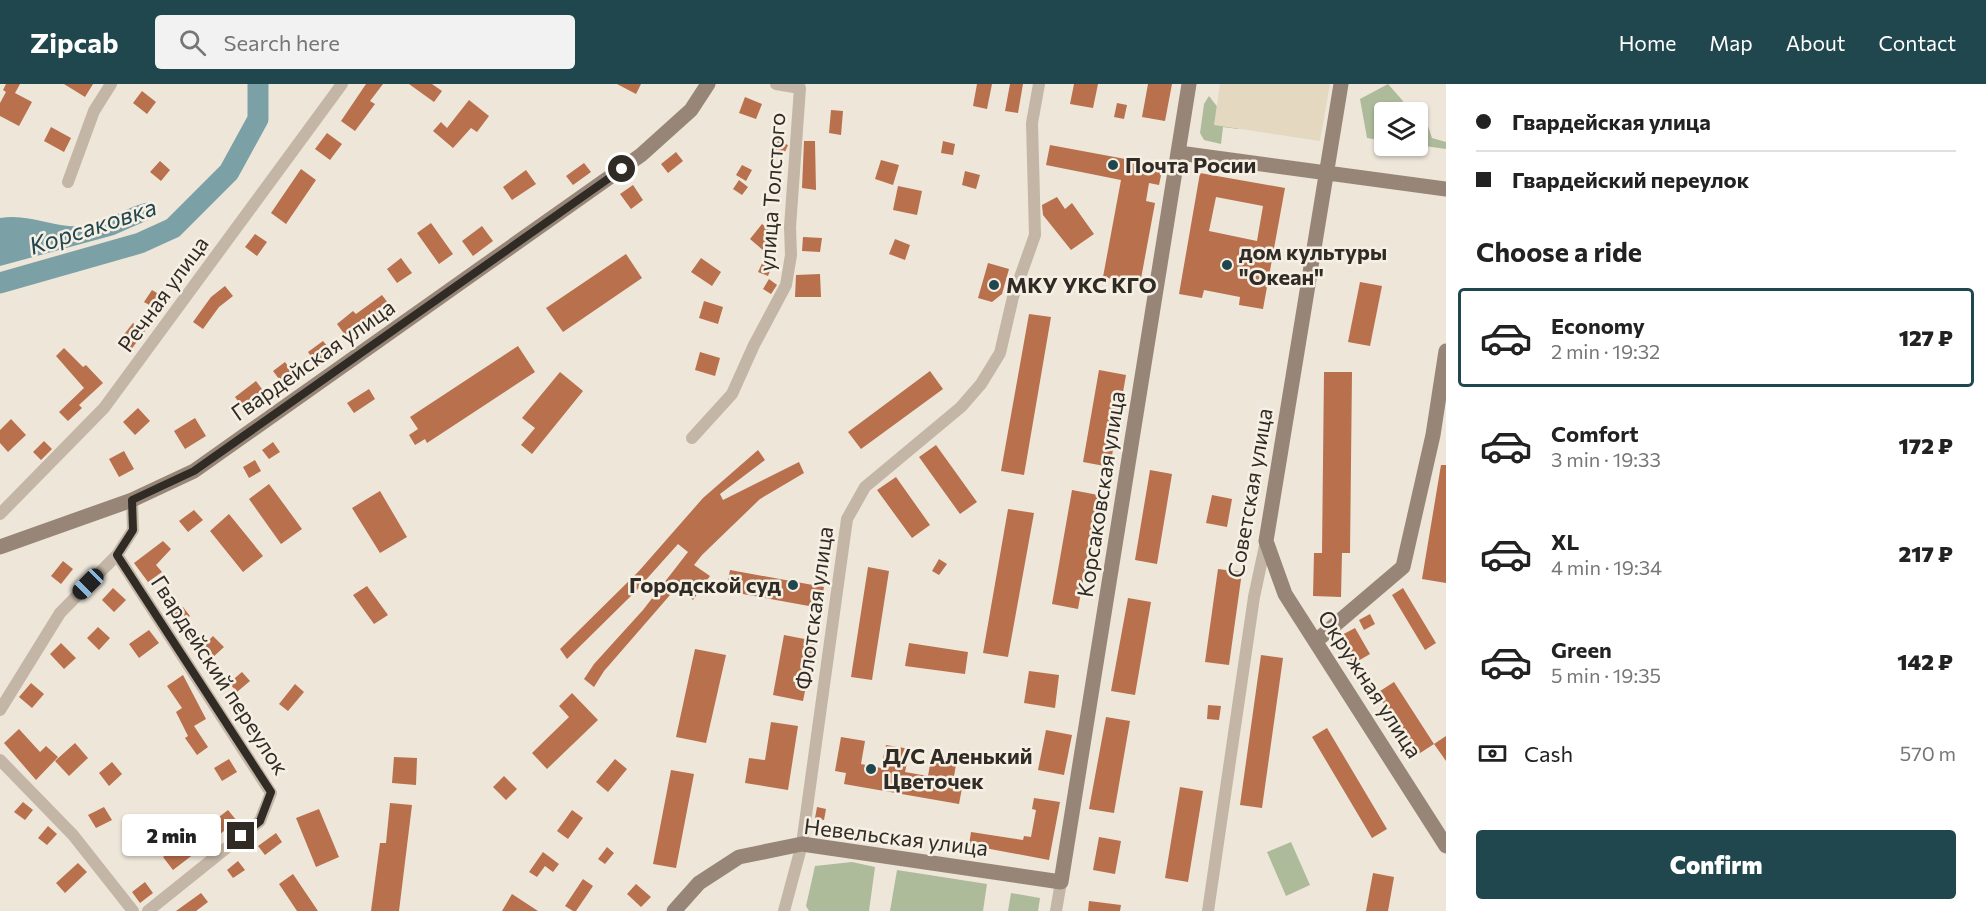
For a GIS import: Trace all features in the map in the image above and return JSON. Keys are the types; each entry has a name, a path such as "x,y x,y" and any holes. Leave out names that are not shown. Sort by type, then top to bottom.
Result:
{"main road":[{"name":"Гвардейская улица","path":"0,547 132,500 194,471 641,155 691,110 708,84"},
{"name":"Корсаковская улица","path":"1061,882 1190,84"},
{"name":"Советская улица","path":"1266,541 1341,84"},
{"path":"1179,153 1327,175 1446,189"},
{"path":"1316,642 1403,567 1433,435 1446,351"},
{"name":"Окружная улица","path":"1266,541 1286,594 1446,846"},
{"name":"Невельская улица","path":"674,911 699,883 739,857 802,844 1061,882"}],"street":[{"path":"68,182 94,111 111,84"},
{"name":"Речная улица","path":"0,514 104,408 342,84"},
{"name":"улица Толстого","path":"692,438 732,394 754,345 786,285 791,255 790,227 799,94 776,84"},
{"name":"Флотская улица","path":"784,911 802,844 847,519 865,487 961,407 981,384 1000,353 1013,297 1035,235 1032,123 1039,84"},
{"path":"0,710 60,613 117,555 133,530 132,500"},
{"name":"Советская улица","path":"1208,911 1254,597 1266,541"},
{"name":"Гвардейский переулок","path":"117,555 271,792 260,821 148,911"},
{"path":"0,760 73,835 133,911"},
{"name":"Корсаковская улица","path":"1056,911 1061,882"}],"green space":[{"path":"1388,84 1403,101 1374,102 1374,139 1367,138 1360,99"},
{"path":"1209,96 1222,113 1242,115 1238,129 1223,127 1221,144 1204,140 1200,133 1204,104"},
{"path":"1428,126 1432,138 1446,142 1446,149 1428,146"},
{"path":"1291,842 1310,885 1286,896 1267,852"},
{"path":"852,862 875,867 869,911 809,911 806,906 815,866"},
{"path":"897,870 987,884 983,911 890,911"},
{"path":"1011,893 1040,898 1038,911 1008,911"}],"shaded area":[{"path":"1220,84 1330,84 1320,141 1214,125"}],"water":[{"path":"151,202 148,220 114,235 0,266 0,218 22,218 84,226"}],"building":[{"path":"6,84 20,84 15,93 32,102 19,126 0,116 0,103 6,92 3,90"},
{"path":"64,84 93,84 85,97"},
{"path":"366,84 383,84 370,101 375,104 355,131 341,121"},
{"path":"409,84 432,84 442,91 434,102"},
{"path":"617,84 641,84 636,94"},
{"path":"977,84 992,84 987,109 973,106"},
{"path":"1010,84 1023,84 1018,113 1005,111"},
{"path":"1074,84 1098,84 1093,108 1070,104"},
{"path":"1148,84 1172,84 1165,121 1142,117"},
{"path":"142,91 156,102 147,114 133,103"},
{"path":"745,97 762,104 756,119 739,113"},
{"path":"469,100 489,116 477,132 471,128 453,148 433,131 441,122 447,128"},
{"path":"1117,103 1127,105 1124,119 1114,117"},
{"path":"831,110 843,111 841,135 829,133"},
{"path":"51,127 71,138 64,152 44,141"},
{"path":"327,133 342,144 330,160 315,149"},
{"path":"778,141 788,145 784,154 774,150"},
{"path":"804,141 815,141 816,190 802,188"},
{"path":"943,141 955,144 953,155 941,153"},
{"path":"1050,145 1163,166 1159,185 1149,183 1146,201 1155,203 1140,284 1103,277 1121,180 1046,165"},
{"path":"676,152 683,161 668,173 661,164"},
{"path":"881,160 899,165 893,185 875,179"},
{"path":"160,161 170,170 161,181 150,172"},
{"path":"584,163 591,172 573,185 566,176"},
{"path":"742,165 752,170 746,181 736,175"},
{"path":"301,169 316,180 286,224 271,213"},
{"path":"526,170 536,184 512,200 503,187"},
{"path":"965,171 980,175 976,189 962,185"},
{"name":"дом культуры \"Океан\"","path":"1200,173 1285,188 1263,309 1239,305 1240,297 1204,290 1202,298 1179,294","holes":["1216,197 1263,206 1257,241 1209,231"]},
{"path":"739,180 748,187 742,195 733,189"},
{"path":"633,185 643,200 631,209 620,194"},
{"path":"898,186 922,191 917,215 893,210"},
{"path":"1057,197 1065,209 1072,203 1094,234 1071,250 1043,215 1042,205"},
{"path":"431,223 453,254 439,264 417,233"},
{"path":"762,224 777,237 764,251 750,239"},
{"path":"482,226 493,241 473,256 462,241"},
{"path":"255,234 267,242 257,256 245,247"},
{"path":"803,237 822,238 820,252 802,251"},
{"path":"895,239 910,245 905,260 889,254"},
{"path":"201,243 209,249 203,256 196,251"},
{"path":"626,254 642,278 563,332 546,308"},
{"path":"765,257 774,261 768,276 758,272"},
{"path":"401,258 412,273 397,283 387,269"},
{"path":"701,258 721,272 712,286 691,272"},
{"path":"988,263 1009,269 1002,294 992,302 978,298"},
{"path":"820,274 821,297 795,297 796,275"},
{"path":"769,279 777,285 771,294 763,289"},
{"path":"1360,282 1382,286 1370,346 1348,342"},
{"path":"225,286 233,296 219,307 203,329 193,322 211,297"},
{"path":"152,290 167,299 160,311 144,302"},
{"path":"382,295 391,307 374,319 372,316 345,335 337,324 353,311 356,314"},
{"path":"704,301 723,307 718,324 699,318"},
{"path":"1029,314 1051,317 1024,475 1001,471"},
{"path":"133,323 145,331 130,351 118,342"},
{"path":"323,341 333,353 317,365 308,352"},
{"path":"518,346 535,372 427,443 425,439 415,445 409,435 418,429 410,417"},
{"path":"64,348 83,367 86,365 103,383 79,405 82,408 68,421 59,412 84,388 56,356"},
{"path":"700,352 720,358 715,376 695,370"},
{"path":"285,362 297,379 285,387 273,371"},
{"path":"1099,370 1126,375 1110,467 1083,462"},
{"path":"930,371 943,389 861,449 848,432"},
{"path":"560,372 583,391 532,454 521,445 535,428 522,418"},
{"path":"1324,372 1352,372 1350,553 1342,553 1341,597 1313,596 1314,553 1322,553"},
{"path":"256,381 267,396 246,412 235,397"},
{"path":"369,389 375,399 354,413 347,403"},
{"path":"138,408 150,421 135,435 123,422"},
{"path":"195,418 206,436 185,449 174,431"},
{"path":"11,419 26,435 8,452 0,443 0,430"},
{"path":"44,441 52,449 41,460 33,452"},
{"path":"273,442 280,452 269,459 262,450"},
{"path":"936,445 977,502 960,514 919,457"},
{"path":"758,450 765,460 720,494 723,500 799,462 804,473 760,499 702,555 694,565 710,576 693,600 677,587 604,671 594,687 584,679 594,664 643,610 688,552 678,544 635,592 567,659 560,649 639,571 703,498"},
{"path":"124,451 134,469 119,477 109,459"},
{"path":"255,460 261,471 249,478 243,467"},
{"path":"1441,465 1446,465 1446,583 1422,579"},
{"path":"1150,470 1172,474 1157,564 1135,560"},
{"path":"896,477 930,525 912,538 877,490"},
{"path":"269,484 302,529 281,544 249,499"},
{"path":"1072,490 1098,495 1078,609 1052,604"},
{"path":"380,491 407,537 380,553 352,508"},
{"path":"1212,495 1232,499 1227,527 1206,523"},
{"path":"1008,509 1034,513 1008,657 983,653"},
{"path":"194,510 203,520 188,532 179,521"},
{"path":"229,514 263,556 243,572 210,531"},
{"path":"163,541 171,549 156,565 162,572 148,582 134,563"},
{"path":"939,559 947,564 939,575 932,571"},
{"path":"63,561 73,569 61,584 51,576"},
{"path":"868,567 889,571 872,680 851,677"},
{"path":"1218,569 1242,572 1229,665 1205,662"},
{"path":"730,570 824,587 820,608 726,591"},
{"path":"367,586 388,615 374,624 353,595"},
{"path":"113,588 126,600 114,612 102,600"},
{"path":"1403,588 1436,643 1425,650 1392,595"},
{"path":"1128,598 1151,602 1135,695 1111,691"},
{"path":"183,607 190,616 181,623 174,613"},
{"path":"1370,614 1375,624 1364,630 1359,620"},
{"path":"98,627 110,638 99,650 87,638"},
{"path":"1355,628 1370,654 1353,664 1338,637"},
{"path":"149,630 159,643 139,658 129,644"},
{"path":"784,635 815,641 803,701 773,695"},
{"path":"213,636 224,647 211,659 201,648"},
{"path":"61,643 76,658 64,669 50,654"},
{"path":"909,643 968,652 965,674 905,666"},
{"path":"695,649 726,655 706,743 676,737"},
{"path":"1261,655 1283,658 1262,808 1240,805"},
{"path":"1029,671 1059,675 1055,708 1024,703"},
{"path":"242,672 250,681 237,692 229,683"},
{"path":"183,675 206,719 194,726 208,747 197,755 185,738 188,736 176,712 182,708 167,686"},
{"path":"1394,682 1434,744 1417,755 1377,693"},
{"path":"31,683 44,694 32,708 19,697"},
{"path":"295,684 304,692 288,711 279,704"},
{"path":"572,693 598,720 547,769 532,753 569,717 559,706"},
{"path":"1208,705 1221,706 1219,720 1207,719"},
{"path":"1106,717 1130,721 1114,813 1089,809"},
{"path":"771,722 798,726 788,790 745,783 749,758 765,760"},
{"path":"1327,728 1387,829 1372,838 1312,737"},
{"path":"19,729 40,752 46,746 58,757 36,780 4,743"},
{"path":"1046,730 1072,735 1064,775 1038,770"},
{"path":"1446,736 1446,761 1434,744"},
{"name":"Д/С Аленький Цветочек","path":"841,737 865,741 861,764 881,768 886,745 910,749 905,772 928,776 932,754 957,759 953,782 963,783 959,804 844,784 846,773 835,771"},
{"path":"75,743 88,758 69,776 55,761"},
{"path":"394,757 417,758 416,785 392,783"},
{"path":"229,759 237,772 222,781 214,768"},
{"path":"615,759 627,769 608,792 596,782"},
{"path":"112,762 122,774 109,786 99,773"},
{"path":"671,770 694,774 676,868 653,864"},
{"path":"504,776 517,789 506,800 493,787"},
{"path":"1180,787 1203,791 1188,882 1165,878"},
{"path":"1034,798 1060,802 1049,860 969,845 971,832 1023,840 1024,836 1031,837 1036,810 1032,809"},
{"path":"23,802 33,810 25,820 14,812"},
{"path":"390,803 412,805 399,911 371,911 380,843 386,843"},
{"path":"104,807 112,820 96,828 88,815"},
{"path":"817,807 826,809 824,820 815,818"},
{"path":"319,809 339,857 316,867 296,818"},
{"path":"228,810 237,821 173,870 163,857 178,846 179,848"},
{"path":"572,810 583,818 568,839 557,831"},
{"path":"48,826 57,834 47,845 38,838"},
{"path":"276,833 282,842 265,855 258,846"},
{"path":"1099,837 1121,841 1115,874 1093,870"},
{"path":"607,847 614,853 605,864 598,859"},
{"path":"543,852 559,864 553,872 545,866 537,877 529,872"},
{"path":"238,861 245,870 233,878 227,870"},
{"path":"78,863 87,872 65,893 56,883"},
{"path":"1373,873 1394,877 1388,911 1366,911"},
{"path":"293,874 318,911 297,911 279,884"},
{"path":"583,879 593,886 576,911 573,911 565,906"},
{"path":"145,882 153,893 140,903 132,892"},
{"path":"636,884 651,897 641,907 627,894"},
{"path":"201,893 208,902 196,911 176,911"},
{"path":"512,894 538,911 502,911"},
{"path":"1089,901 1121,905 1120,911 1088,911"}],"waterway":[{"name":"Корсаковка","path":"0,283 140,243 173,228 229,172 258,119 258,84"}],"place":[{"name":"Почта Росии","path":"1113,165"},
{"name":"дом культуры \"Океан\"","path":"1227,265"},
{"name":"МКУ УКС КГО","path":"994,285"},
{"name":"Городской суд","path":"793,585"},
{"name":"Д/С Аленький Цветочек","path":"871,769"}],"route":[{"path":"241,836 260,821 271,792 117,555 133,530 132,500 194,471 622,169"}]}
